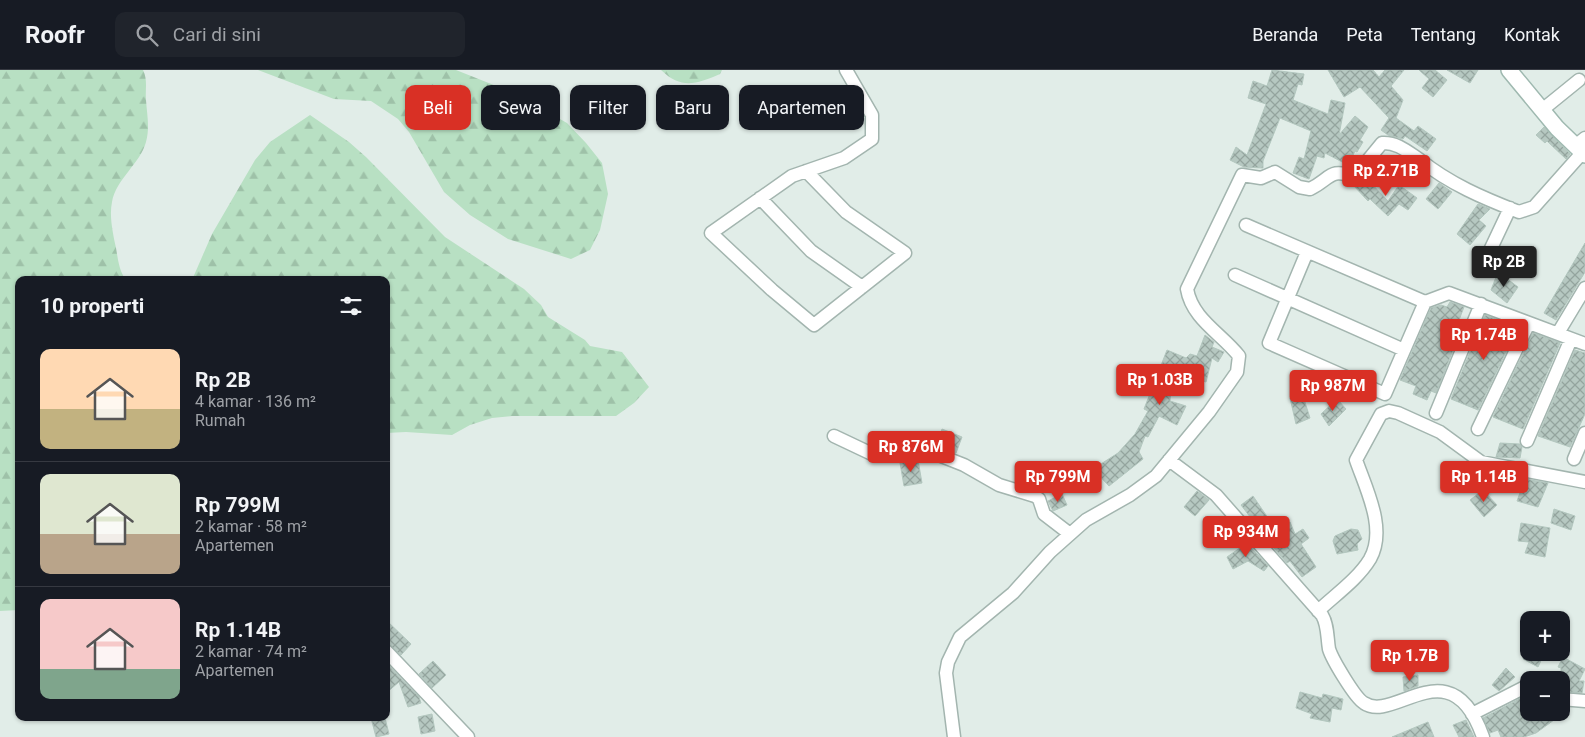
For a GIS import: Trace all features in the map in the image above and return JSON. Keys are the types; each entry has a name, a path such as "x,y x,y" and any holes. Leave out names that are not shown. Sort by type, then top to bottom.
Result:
{"street":[{"path":"806,171 846,212 905,253 814,325 772,290 711,233 792,176 806,171 844,158 872,138 872,115 846,70"},
{"path":"954,737 946,673 954,647 960,637 975,623 1014,594 1050,552 1086,520 1130,495 1156,476 1209,412 1237,372 1239,356 1219,337 1193,307 1187,289 1242,174 1261,178 1275,172 1298,187 1310,189 1333,172 1342,172 1354,177 1382,143 1389,142 1409,152 1437,174 1460,187 1519,212 1534,207 1582,148 1542,110 1509,70"},
{"path":"1542,110 1579,80"},
{"path":"760,198 811,251 862,287"},
{"path":"1484,261 1510,208"},
{"path":"1246,225 1425,302 1449,293 1585,344"},
{"path":"1308,252 1270,343 1385,394 1425,302"},
{"path":"1236,275 1404,350"},
{"path":"1558,333 1585,288"},
{"path":"1436,413 1481,304"},
{"path":"1478,428 1529,323"},
{"path":"1528,441 1571,339"},
{"path":"1318,611 1363,568 1373,552 1377,528 1356,460 1381,414 1389,411 1398,413 1440,432 1480,462 1585,482"},
{"path":"1574,459 1585,433"},
{"path":"834,436 872,454 891,453 915,447 945,456 999,485 1035,496 1039,499 1044,514 1070,534"},
{"path":"1169,460 1216,494 1318,611 1325,621 1330,652 1360,700 1366,705 1380,706 1419,693 1447,692 1466,706 1483,737"},
{"path":"390,655 468,737"},
{"path":"1472,714 1520,690"},
{"path":"1570,700 1585,701"}],"green space":[{"path":"0,70 143,70 146,81 148,126 146,142 139,157 118,186 111,207 118,261 124,276 15,276 15,610 0,611"},
{"path":"258,70 456,70 494,85 481,85 481,130 560,130 560,119 567,123 570,126 570,130 574,130 602,163 608,194 600,230 590,250 571,259 508,239 470,215 444,192 407,130 471,130 471,85 405,85 405,127 398,119 371,101 334,99"},
{"path":"661,70 722,70 720,74 711,78 683,83"},
{"path":"310,115 349,142 366,157 445,237 524,289 541,305 548,317 585,340 590,346 622,352 649,387 634,403 616,416 512,416 492,418 470,425 452,435 390,433 390,276 194,276 212,234 255,160 270,142"}],"building":[{"path":"1272,70 1304,74 1302,85 1298,84 1293,100 1328,114 1331,100 1345,103 1339,135 1355,116 1368,127 1360,140 1363,142 1357,152 1355,151 1348,165 1325,153 1324,158 1317,156 1309,179 1293,173 1299,157 1304,159 1311,131 1280,118 1263,161 1263,168 1244,167 1230,160 1236,147 1247,155 1266,104 1248,98 1253,81 1267,86"},
{"path":"1328,70 1373,70 1379,77 1385,70 1404,70 1391,86 1403,100 1396,118 1414,131 1418,126 1436,139 1427,151 1405,136 1403,139 1388,135 1381,130 1389,118 1360,87 1344,97"},
{"path":"1419,70 1435,70 1447,80 1433,97 1422,88 1429,79"},
{"path":"1447,70 1478,70 1470,83"},
{"path":"1544,127 1570,154 1566,159 1547,141 1545,143 1536,135"},
{"path":"1365,177 1388,201 1399,185 1417,198 1408,210 1399,204 1388,216 1370,199 1368,201 1353,185 1360,183"},
{"path":"1439,183 1452,192 1438,209 1426,199"},
{"path":"1478,204 1490,209 1479,220 1486,226 1470,245 1457,234"},
{"path":"1585,243 1585,272 1556,320 1544,313"},
{"path":"1498,272 1518,287 1507,303 1491,290"},
{"path":"1450,302 1464,307 1454,333 1459,335 1436,393 1431,391 1427,400 1413,394 1416,386 1400,380 1431,308 1441,305 1447,307"},
{"path":"1485,315 1518,327 1478,410 1451,399"},
{"path":"1533,333 1560,343 1523,429 1493,417"},
{"path":"1205,335 1214,342 1212,347 1224,352 1218,362 1212,358 1206,382 1177,373 1171,385 1170,401 1186,406 1177,425 1159,416 1148,437 1145,436 1139,452 1143,459 1109,486 1093,469 1118,453 1135,434 1148,411 1144,409 1167,350 1186,358 1190,354 1197,356"},
{"path":"1575,350 1585,353 1585,414 1570,447 1538,436"},
{"path":"1302,393 1310,418 1296,424 1290,398"},
{"path":"1337,399 1346,409 1329,426 1321,414"},
{"path":"942,429 962,437 956,453 937,445"},
{"path":"1500,443 1520,444 1522,447 1520,458 1496,457"},
{"path":"918,460 922,483 904,486 900,463"},
{"path":"1525,479 1548,483 1538,507 1517,501"},
{"path":"1483,490 1497,505 1484,517 1470,500"},
{"path":"1197,491 1209,500 1195,516 1184,507"},
{"path":"1062,494 1067,505 1053,511 1048,501"},
{"path":"1253,496 1277,531 1290,522 1295,534 1303,529 1309,538 1301,544 1316,567 1302,577 1290,561 1287,563 1252,523 1254,522 1241,505"},
{"path":"1554,509 1575,516 1571,530 1551,523"},
{"path":"1521,523 1550,528 1545,557 1525,553 1529,542 1518,541"},
{"path":"1351,529 1358,530 1362,539 1357,544 1358,550 1337,554 1333,541 1335,536"},
{"path":"1247,543 1268,566 1264,571 1248,561 1233,569 1227,557"},
{"path":"390,624 411,644 401,655 390,646"},
{"path":"1421,649 1436,651 1436,666 1419,662"},
{"path":"433,661 446,675 432,688 419,674"},
{"path":"1527,661 1541,661 1538,667"},
{"path":"1561,661 1570,661 1585,669 1579,681 1584,681 1582,693 1570,692 1570,671 1561,671 1561,668 1558,667"},
{"path":"390,667 419,697 421,703 408,707 399,682 390,690"},
{"path":"1506,668 1515,677 1499,691 1492,685"},
{"path":"1418,675 1418,686 1404,691 1403,677"},
{"path":"1300,692 1322,698 1323,694 1343,699 1341,710 1332,708 1330,722 1310,718 1312,714 1296,708"},
{"path":"1520,699 1520,721 1553,721 1536,733 1524,737 1501,737 1498,730 1490,733 1483,718"},
{"path":"432,714 435,731 421,734 418,717"},
{"path":"1466,720 1474,737 1459,737 1453,725"},
{"path":"372,721 386,721 389,734 376,737"},
{"path":"1428,722 1434,737 1392,737"}]}
